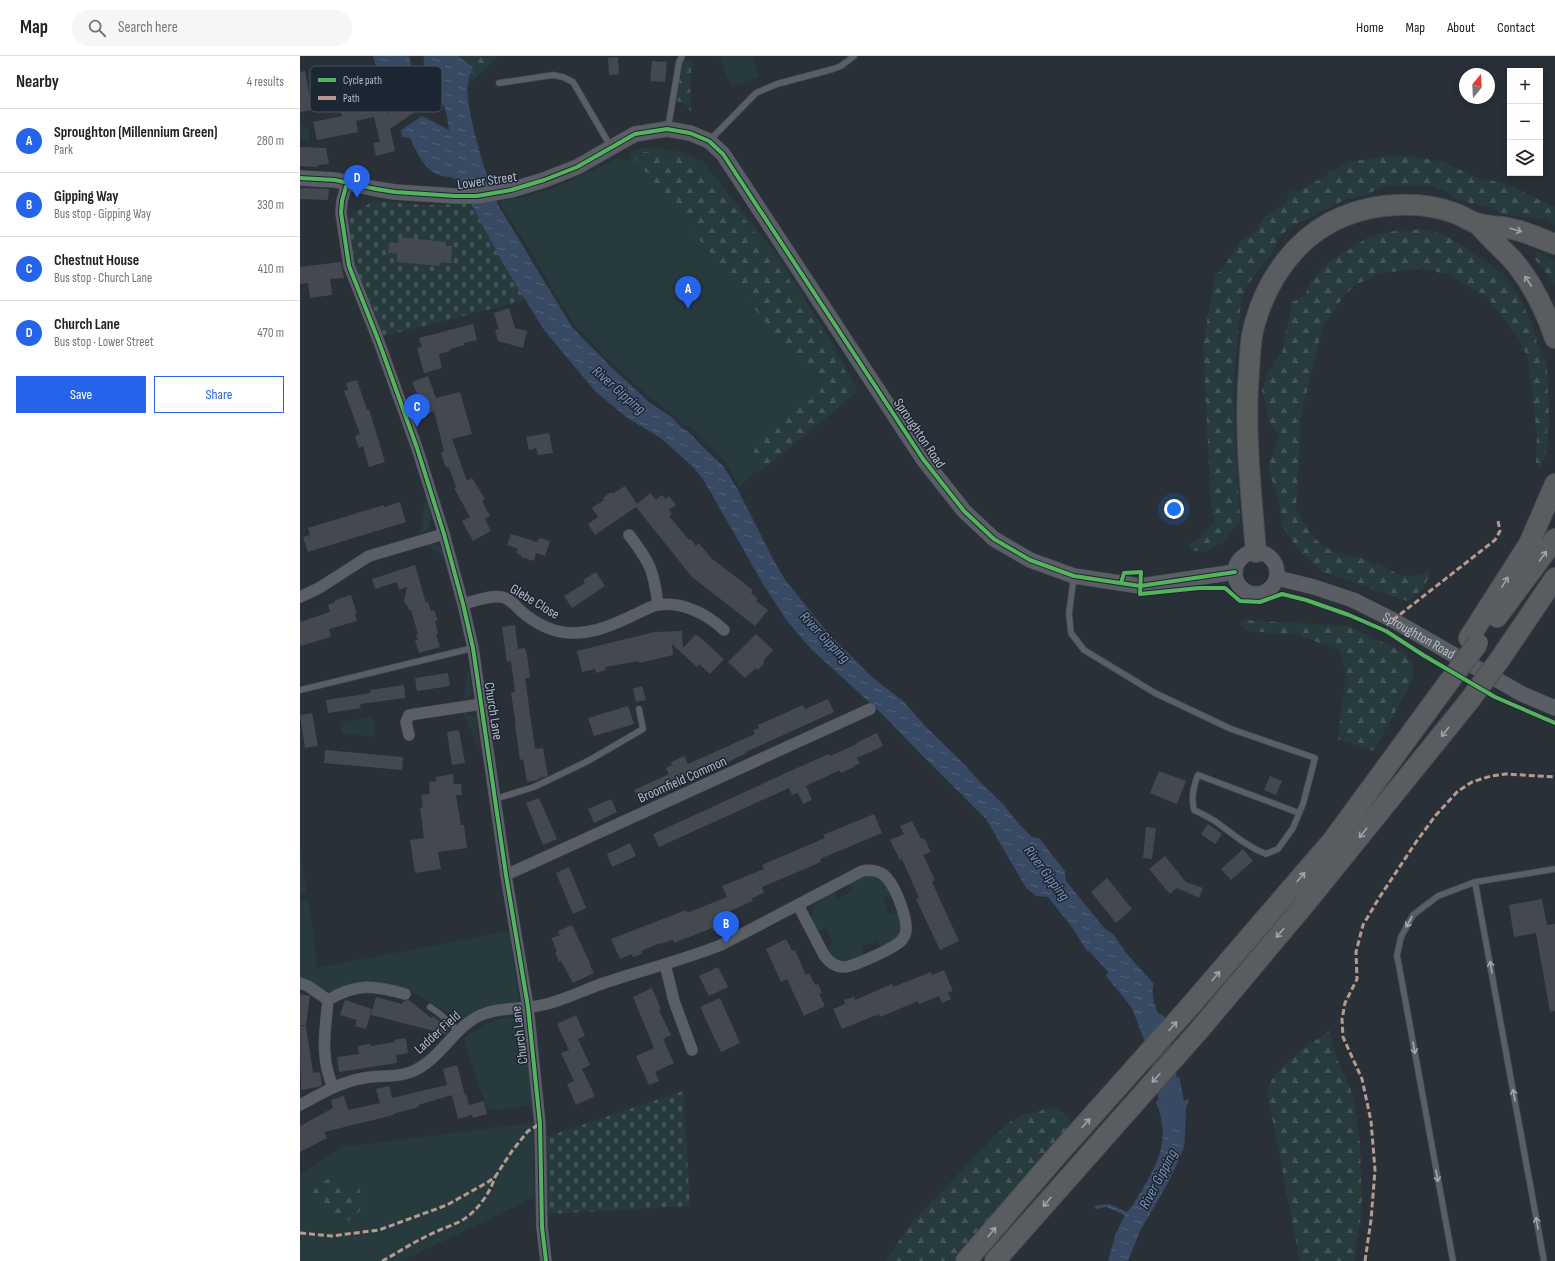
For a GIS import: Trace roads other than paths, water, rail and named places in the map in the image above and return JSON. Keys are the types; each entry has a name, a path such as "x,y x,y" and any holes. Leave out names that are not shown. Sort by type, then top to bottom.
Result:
{"highway":[{"path":"1256,552 1249,456 1247,392 1251,348 1254,324 1265,294 1274,275 1286,259 1307,238 1326,225 1349,214 1374,207 1399,205 1430,207 1456,214 1478,224 1512,228 1555,244"},
{"path":"1478,224 1523,273 1547,315 1555,338"},
{"path":"1473,641 1529,544 1555,484"},
{"path":"966,1261 1060,1152 1191,1006 1334,840 1473,641 1555,539"},
{"path":"995,1261 1201,1028 1305,904 1469,701 1500,659 1555,578"},
{"path":"1500,659 1520,647 1555,600"}],"street":[{"name":"Lower Street","path":"300,178 325,178 395,192 477,196 500,192 544,180 576,167 635,134 667,129 690,133"},
{"name":"Sproughton Road","path":"690,133 709,141 722,154 923,458 964,511 994,538 1030,560 1074,576 1140,586 1235,572"},
{"name":"Church Lane","path":"347,183 342,201 341,213 350,266 357,289 379,342 417,448 444,534 474,648 506,875 528,1007 540,1124 542,1227 546,1261"},
{"path":"300,597 319,588 369,556 444,534"},
{"path":"629,535 644,555 653,574 658,605"},
{"path":"1256,552 1262,553 1272,559 1277,569 1277,578 1273,587 1268,591 1255,594 1242,590 1235,578 1235,572 1236,566 1244,556 1256,552"},
{"name":"Sproughton Road","path":"1277,578 1314,587 1352,600 1393,620 1522,694 1555,708"},
{"name":"Glebe Close","path":"463,604 489,597 503,597 509,600 532,620 550,630 571,634 593,632 606,628 658,605 675,605 706,616 724,630"},
{"path":"409,735 406,722 410,715 482,704"},
{"name":"Broomfield Common","path":"506,875 870,710"},
{"path":"873,870 883,875 890,882 905,916 906,932 902,940 892,948 851,966 837,966 829,962 824,955 798,905 862,871 873,870"},
{"name":"Ladder Field","path":"300,1105 333,1087 364,1078 400,1075 417,1070 438,1053 458,1031 474,1019 489,1013 545,1004 564,999 602,984 699,953 721,945 798,905"},
{"path":"665,964 674,1000 692,1050"},
{"path":"300,983 308,986 328,1000"},
{"path":"328,1000 360,987 380,988 405,994"},
{"path":"328,1000 324,1054 333,1087"}],"lane":[{"path":"667,129 679,62 682,56"},
{"path":"709,141 756,93 777,84 841,66 854,56"},
{"path":"499,83 553,75 563,77 573,82 611,148"},
{"path":"1074,576 1069,612 1070,632 1084,650 1155,693 1231,730 1315,758 1299,813 1293,828 1278,849 1266,854 1256,850 1245,844 1217,822 1194,810 1192,802 1194,785 1198,775 1299,813"},
{"path":"300,690 474,648"},
{"path":"495,799 534,787 588,761 643,730 639,709"},
{"path":"1453,1261 1397,955 1401,937 1413,914 1438,896 1475,882 1555,869"},
{"path":"1475,882 1544,1261"},
{"path":"430,1007 458,1031"}],"water":[{"path":"373,56 409,56 411,66 376,66"},
{"path":"424,56 458,56 473,67 468,82 469,109 477,144 493,193 498,205 572,327 612,368 650,403 673,418 724,467 738,490 774,561 786,581 828,633 873,678 904,702 926,727 1003,804 1018,823 1032,837 1039,838 1065,871 1066,881 1105,929 1113,934 1127,954 1154,984 1153,995 1155,1005 1163,1026 1146,1045 1132,1008 1106,976 1108,972 1090,952 1086,950 1072,927 1048,897 1036,896 1026,888 986,819 877,709 812,650 787,621 763,584 703,479 693,467 662,439 626,417 595,391 544,330 501,260 461,184 453,178 434,173 421,160 410,138 402,137 401,130 422,116 449,130 447,115 443,104 442,66 424,66"},
{"path":"1179,1076 1184,1101 1188,1099 1189,1102 1186,1107 1184,1147 1169,1181 1140,1231 1128,1261 1108,1261 1116,1233 1125,1215 1106,1207 1096,1209 1094,1206 1109,1204 1127,1212 1135,1202 1152,1173 1160,1154 1163,1134 1160,1114 1156,1102"}],"waterway":[{"name":"River Gipping","path":"1156,1024 1173,1118"}],"place":[{"name":"Church Lane","path":"357,198"},
{"name":"Sproughton (Millennium Green)","path":"688,309"},
{"name":"Chestnut House","path":"417,427"},
{"name":"Gipping Way","path":"726,944"}]}
